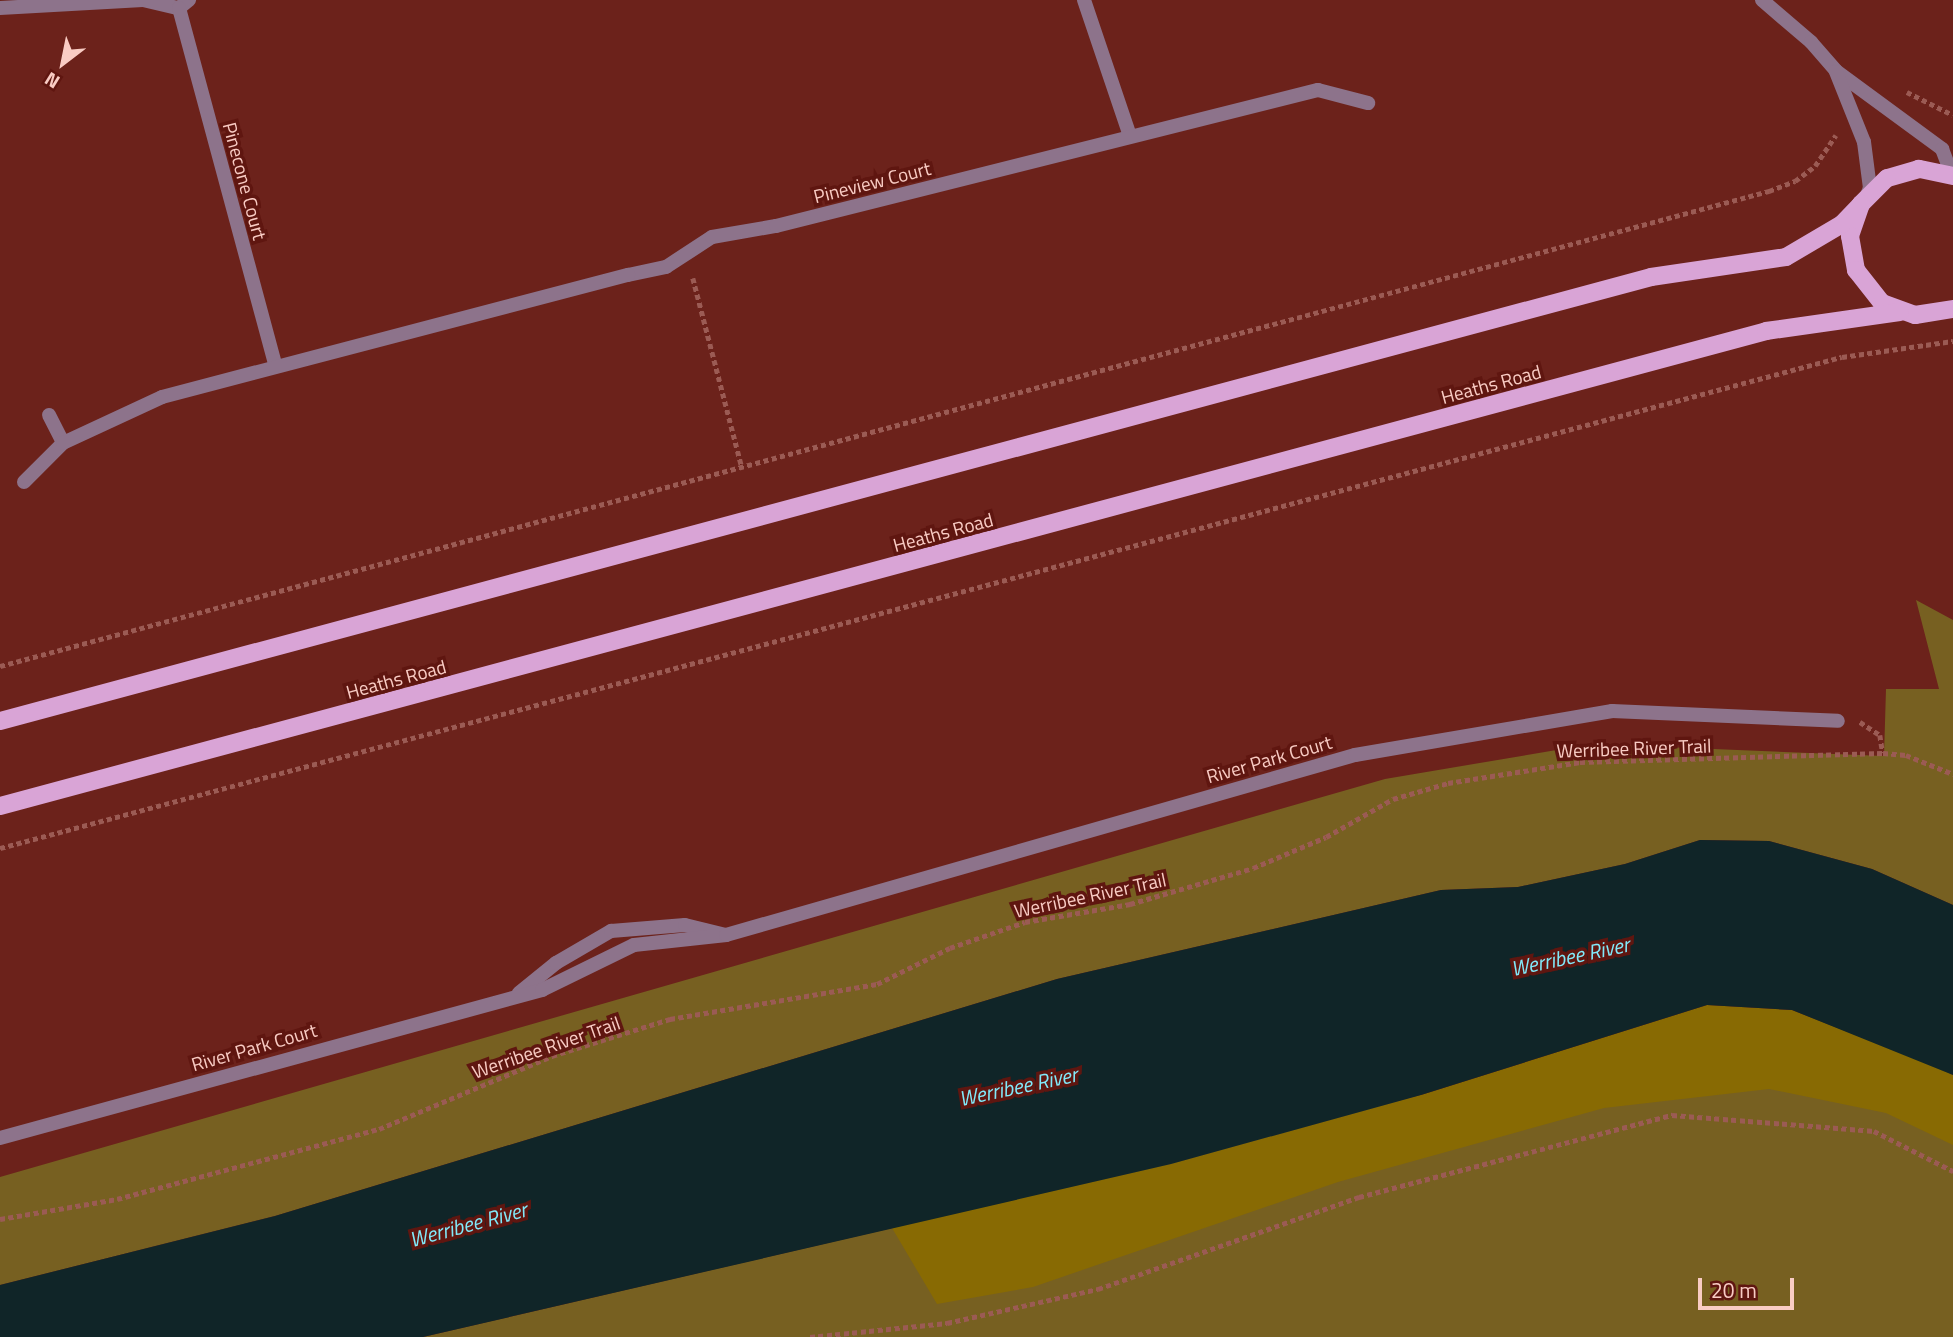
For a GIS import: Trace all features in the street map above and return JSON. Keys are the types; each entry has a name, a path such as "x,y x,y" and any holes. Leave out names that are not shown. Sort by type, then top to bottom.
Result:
{"main road":[{"path":"0,721 1651,277 1786,257 1842,224 1882,182 1906,171 1926,169 1953,175"},
{"path":"1864,199 1851,229 1853,264 1871,294 1900,312"},
{"name":"Heaths Road","path":"0,806 1766,331 1900,312 1925,316 1953,309"}],"street":[{"path":"0,8 143,0 184,4"},
{"path":"1084,0 1130,136"},
{"path":"1762,0 1811,42 1836,71 1942,149 1953,175"},
{"name":"Pinecone Court","path":"184,4 275,364"},
{"path":"1836,71 1864,142 1870,181 1864,199"},
{"name":"Pineview Court","path":"275,364 666,267 712,237 776,226 1318,90 1368,103"},
{"path":"24,482 63,443 162,397 275,364"},
{"path":"49,415 63,443"},
{"name":"River Park Court","path":"0,1138 551,986 634,945 726,934 1355,755 1612,711 1838,721"},
{"name":"River Park Court","path":"519,993 556,963 611,931 665,924 708,927 726,934"}],"path":[{"path":"1899,88 1953,115"},
{"path":"0,666 1769,191 1795,181 1815,166 1836,135"},
{"path":"686,254 742,467"},
{"path":"0,848 1842,357 1953,341"},
{"path":"1838,721 1872,726 1880,735 1883,753"},
{"name":"Werribee River Trail","path":"0,1219 117,1199 379,1129 552,1056 670,1019 877,984 950,948 1025,922 1130,904 1253,868 1326,838 1393,799 1448,783 1580,762 1883,753 1906,755 1953,774"},
{"path":"810,1337 947,1323 1098,1289 1359,1197 1672,1115 1874,1131 1953,1171"}],"shaded area":[{"path":"1916,600 1953,620 1953,905 1872,869 1769,841 1700,840 1625,864 1518,887 1441,890 1057,979 275,1216 0,1285 0,1177 1385,779 1592,744 1884,756 1886,689 1939,689"},
{"path":"1707,1005 1792,1010 1953,1075 1953,1145 1886,1113 1769,1089 1604,1108 1338,1182 1033,1287 937,1304 892,1228 1171,1164 1421,1095"},
{"path":"1953,1075 1953,1337 423,1337 892,1228 1421,1095"}],"water":[{"name":"Werribee River","path":"1700,840 1769,841 1872,869 1953,905 1953,1075 1792,1010 1707,1005 1421,1095 1171,1164 423,1337 0,1337 0,1285 275,1216 1057,979 1441,890 1518,887 1625,864"}]}
